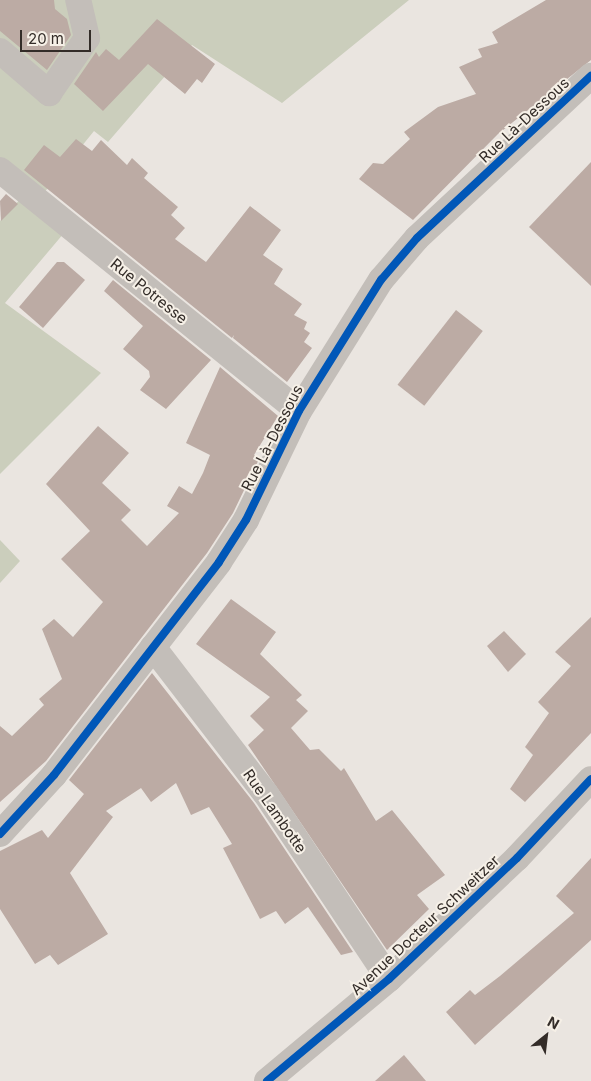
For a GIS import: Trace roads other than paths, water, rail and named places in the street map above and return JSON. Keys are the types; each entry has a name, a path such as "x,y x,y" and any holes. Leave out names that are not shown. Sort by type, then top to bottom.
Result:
{"street":[{"path":"0,51 49,93 87,38 78,0"},
{"name":"Rue Là-Dessous","path":"0,834 54,775 153,647 246,520 299,411 381,280 417,238 591,76"},
{"name":"Rue Potresse","path":"0,170 299,411"},
{"name":"Rue Lambotte","path":"153,647 266,794 390,979"},
{"name":"Avenue Docteur Schweitzer","path":"267,1081 390,979 517,858 591,779"}]}
